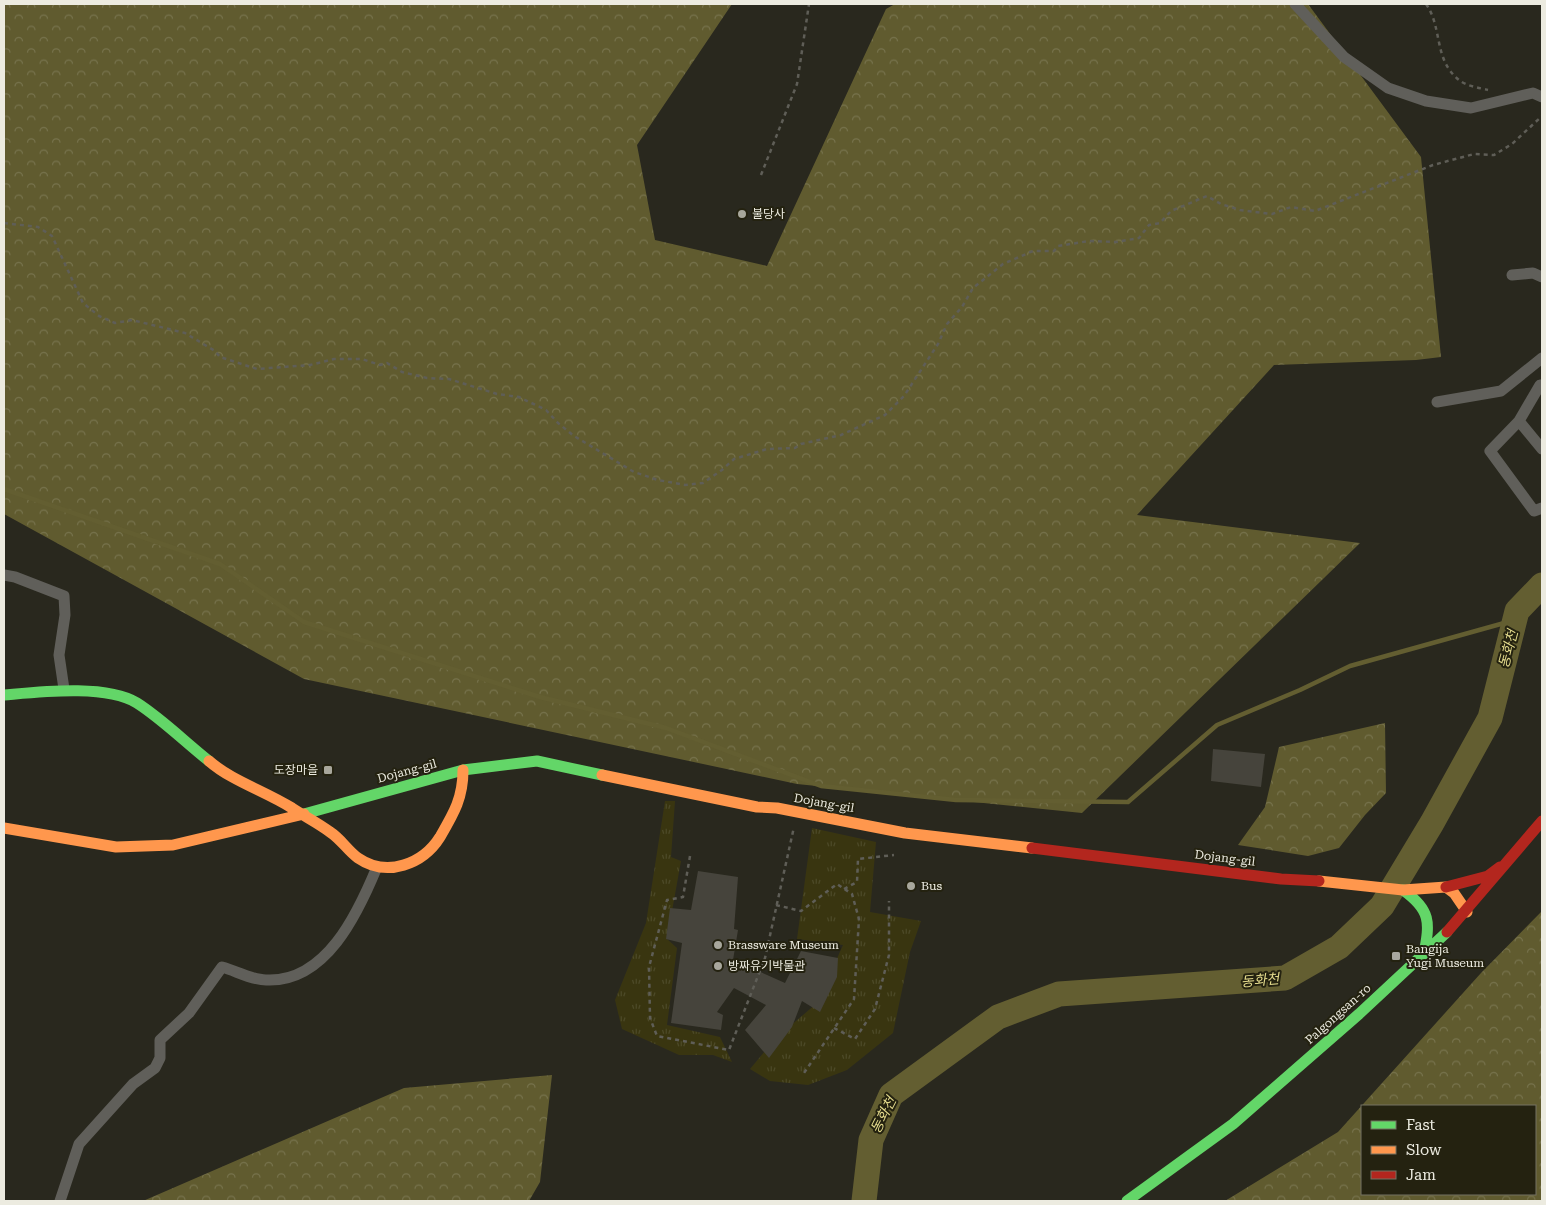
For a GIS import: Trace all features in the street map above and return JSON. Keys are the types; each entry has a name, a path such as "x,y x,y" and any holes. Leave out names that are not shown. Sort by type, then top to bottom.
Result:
{"street":[{"path":"1295,4 1344,57 1388,88 1426,101 1471,108 1533,93 1542,97"},
{"path":"1512,276 1533,273 1542,277"},
{"path":"1437,402 1501,391 1542,358"},
{"path":"1538,510 1490,451 1519,421 1540,385 1542,385"},
{"path":"1519,421 1542,449"},
{"path":"4,576 15,577 64,596 65,614 59,655 64,689"},
{"path":"4,695 64,689 114,695 136,702 219,770 266,792 332,833 358,858 377,866 395,867 418,862 434,846 454,811 462,789 463,770"},
{"name":"Dojang-gil","path":"4,828 116,848 173,845 302,814 463,770 536,761 757,807 777,808 914,834 1281,879 1403,890 1434,889 1488,876 1508,862"},
{"name":"Palgongsan-ro","path":"1128,1201 1233,1124 1424,954 1467,912 1542,821"},
{"path":"60,1201 79,1144 133,1084 155,1068 160,1058 160,1040 189,1013 222,967 264,980 286,979 317,964 336,944 369,887 377,866"},
{"path":"1446,887 1454,893 1467,912"},
{"path":"1403,890 1424,906 1428,917 1428,933 1424,954"}],"path":[{"path":"761,175 797,84 809,4"},
{"path":"1426,4 1438,37 1443,62 1460,81 1490,91"},
{"path":"4,223 38,226 52,236 83,304 99,316 115,323 132,320 185,333 215,351 220,357 257,369 310,365 334,358 362,359 380,365 387,362 402,372 427,378 450,379 497,394 519,397 546,410 574,436 604,456 634,472 658,480 685,485 703,483 734,459 767,449 795,448 801,444 841,435 885,415 904,396 938,344 947,324 962,307 973,288 1003,264 1033,251 1054,251 1058,246 1088,241 1116,242 1139,238 1149,225 1160,223 1171,211 1207,196 1221,204 1240,210 1272,214 1291,206 1315,212 1433,165 1474,154 1494,154 1512,144 1542,116"},
{"path":"690,856 683,897 667,900 649,967 650,1018 657,1036 729,1050 765,958 797,813"},
{"path":"844,889 857,882 858,859 894,855"},
{"path":"776,905 801,911 837,884 852,894 859,919 854,999 802,1076"},
{"path":"834,1028 855,1038 876,1009 889,955 889,901"}],"green space":[{"path":"4,4 732,4 637,145 655,240 767,266 886,9 895,4 1308,4 1421,157 1441,357 1416,360 1274,365 1137,515 1360,543 1082,813 797,784 304,679 4,514"},
{"path":"1385,723 1386,793 1365,815 1339,848 1308,856 1238,845 1265,807 1279,747"},
{"path":"665,801 675,801 671,857 681,861 667,939 677,948 667,1025 720,1037 732,1062 713,1055 679,1055 622,1029 615,1000 646,923"},
{"path":"812,828 876,842 870,912 921,921 910,952 893,1033 847,1070 808,1085 770,1081 750,1069 775,1039 817,1003 843,945 797,939"},
{"path":"1542,911 1542,1201 1225,1201 1338,1132 1361,1106 1361,1195 1536,1195 1536,1105 1362,1105 1481,973"},
{"path":"552,1075 540,1182 529,1201 143,1201 404,1088"}],"building":[{"path":"1213,749 1265,754 1261,787 1211,781"},
{"name":"방짜유기박물관","path":"698,871 738,877 734,929 738,930 733,960 759,962 756,970 785,983 801,951 838,958 837,977 820,1012 802,1001 792,1027 769,1058 745,1030 766,1005 734,988 717,1012 723,1015 721,1030 671,1023 682,943 666,939 670,908 691,910"}],"waterway":[{"path":"4,489 220,564 304,622 540,697 666,728 821,786 956,800 1128,802 1217,725 1300,690 1350,666 1515,620"},
{"name":"동화천","path":"864,1201 871,1140 891,1095 998,1017 1059,994 1285,978 1339,947 1382,906 1432,823 1490,718 1517,611 1542,585"}],"traffic: fast":[{"path":"4,695 35,692 91,691 124,697 137,703 155,716 209,761"},
{"path":"304,814 463,770 537,761 602,775"},
{"path":"1403,890 1424,911 1427,925 1424,954"},
{"path":"1127,1201 1233,1124 1359,1014 1447,932"}],"traffic: slow":[{"path":"209,761 238,780 282,802 321,826 341,841 358,858 369,864 381,867 404,865 414,861 433,846 457,805 463,780 463,770"},
{"path":"602,775 757,807 777,808 905,833 1032,848"},
{"path":"4,828 116,847 173,845 304,814"},
{"path":"1319,881 1403,890 1446,887 1454,893 1467,912"}],"traffic: jam":[{"path":"1447,932 1542,821"},
{"path":"1032,848 1281,879 1319,881"},
{"path":"1446,887 1488,876 1500,867"}],"place":[{"name":"불당사","path":"742,214"},
{"name":"도장마을","path":"328,770"},
{"name":"Bus","path":"911,886"},
{"name":"Brassware Museum","path":"718,945"},
{"name":"Bangija Yugi Museum","path":"1396,956"},
{"name":"방짜유기박물관","path":"718,966"}]}
